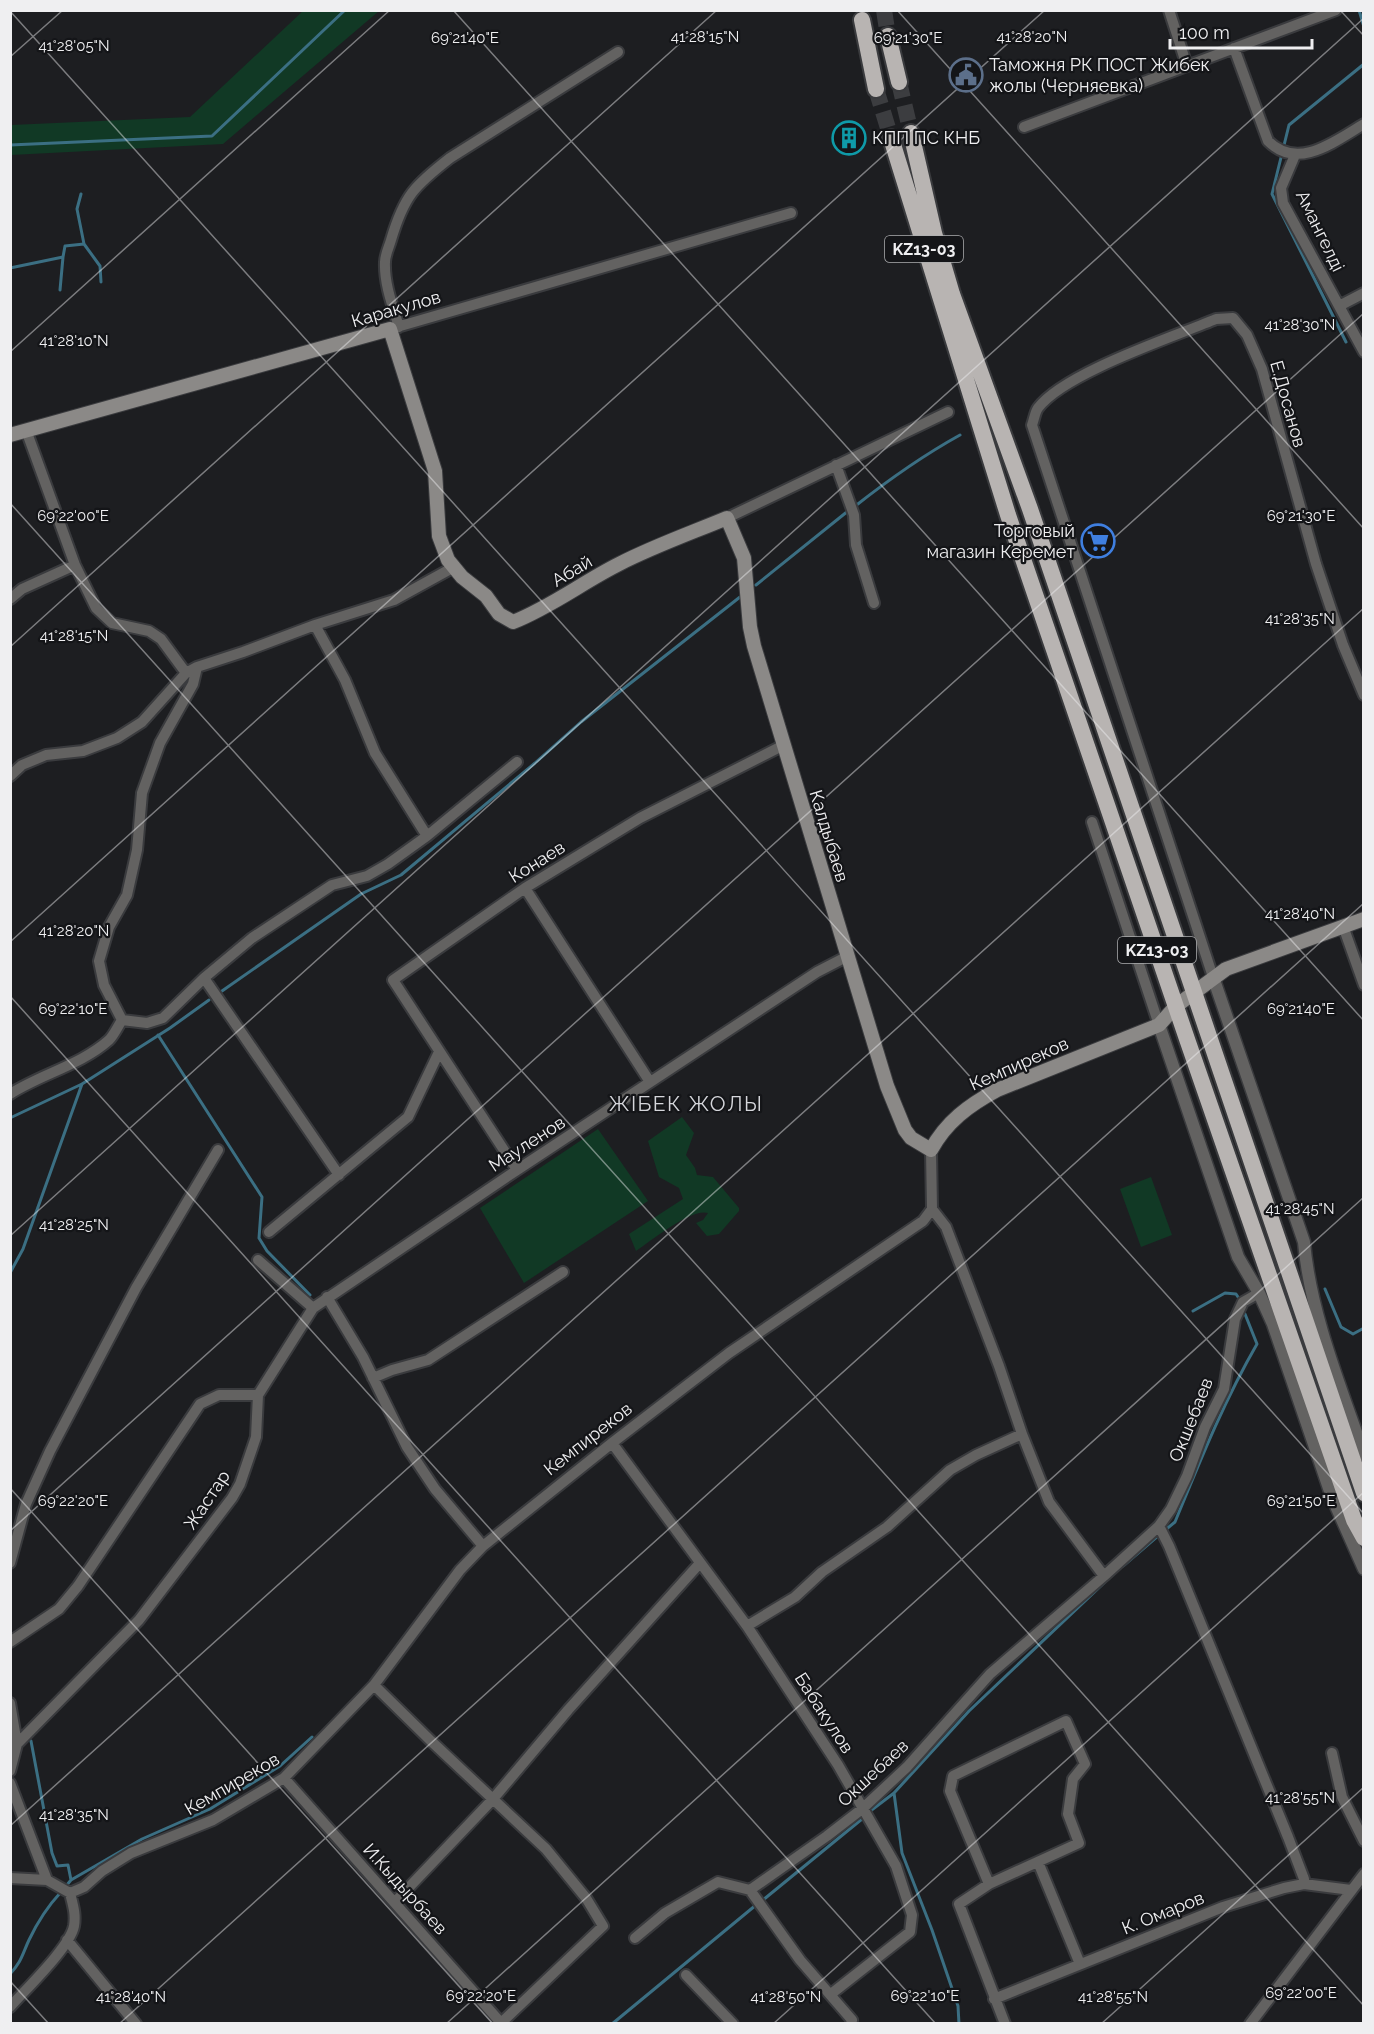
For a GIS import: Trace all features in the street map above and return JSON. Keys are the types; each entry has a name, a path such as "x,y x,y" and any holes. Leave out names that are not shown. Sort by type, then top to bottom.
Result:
{"highway":[{"path":"862,20 876,89"},
{"path":"888,36 899,82"},
{"name":"KZ13-03","path":"911,133 934,233 952,294 1008,515 1354,1520 1364,1538"},
{"name":"KZ13-03","path":"891,138 925,253 1030,509 1364,1493"},
{"path":"1008,515 1030,509"}],"main road":[{"name":"Каракулов","path":"10,435 394,328"},
{"name":"Абай","path":"394,328 435,471 439,536 448,560 462,577 486,596 499,614 513,622 557,601 621,563 727,518"},
{"name":"Калдыбаев","path":"727,518 744,558 750,627 782,746 887,1086 901,1122 911,1138 931,1150"},
{"name":"Кемпиреков","path":"931,1150 940,1133 952,1120 981,1099 1013,1083 1159,1025 1176,1006 1226,969 1364,919"}],"street":[{"path":"1169,10 1187,66"},
{"path":"1024,127 1336,10"},
{"path":"1234,48 1268,141 1276,149 1295,155 1321,150 1364,124"},
{"path":"394,328 385,262 398,218 410,193 450,158 618,52"},
{"name":"Амангелді","path":"1295,155 1281,188 1283,203 1364,352"},
{"name":"Каракулов","path":"394,328 791,213"},
{"path":"1339,306 1364,293"},
{"name":"Е.Досанов","path":"1213,977 1032,425 1037,409 1059,389 1104,365 1216,319 1233,318 1247,336 1262,369 1316,564 1343,645 1364,694"},
{"name":"Абай","path":"727,518 948,412"},
{"path":"26,430 75,564 96,608 112,623 149,631 161,639 186,673"},
{"path":"836,465 854,515 856,545 874,603"},
{"path":"10,598 22,589 75,564"},
{"path":"10,776 22,765 46,755 82,751 117,738 142,722 186,673 197,667 394,600 454,567"},
{"path":"315,625 345,680 375,753 427,836"},
{"path":"122,1020 104,985 99,962 109,927 127,895 137,850 142,793 160,743 193,684 197,667"},
{"name":"Конаев","path":"517,1170 393,980 525,888 640,818 782,746"},
{"path":"122,1020 147,1023 163,1018 204,978 252,938 332,885 367,876 388,864 427,836 517,762"},
{"path":"1092,822 1238,1257 1259,1293 1273,1324 1332,1497 1364,1569"},
{"path":"525,888 650,1082"},
{"path":"1343,927 1364,985"},
{"name":"Мауленов","path":"258,1395 313,1308 327,1297 817,972 848,956"},
{"path":"1213,977 1304,1242 1307,1273 1333,1363 1364,1455"},
{"path":"204,978 339,1175"},
{"path":"10,1094 25,1084 80,1059 110,1039 122,1020"},
{"path":"269,1232 408,1117 439,1052"},
{"path":"10,1563 26,1504 50,1451 136,1288 218,1150"},
{"path":"931,1150 932,1209 946,1227 1049,1502 1104,1576"},
{"name":"Кемпиреков","path":"70,1893 84,1887 102,1871 131,1853 213,1820 284,1778 302,1762 374,1685 460,1570 483,1546 729,1353 922,1221 932,1209"},
{"path":"258,1260 313,1308"},
{"path":"373,1378 428,1360 563,1272"},
{"name":"Окшебаев","path":"750,1890 861,1809 907,1767 990,1674 1159,1526 1171,1509 1205,1427 1224,1389 1235,1319 1243,1302 1259,1293"},
{"path":"327,1297 373,1378 407,1447 435,1489 483,1546"},
{"path":"10,1642 59,1610 78,1586 200,1404 219,1395 258,1395"},
{"name":"Жастар","path":"17,1744 139,1620 232,1498 240,1484 256,1437 258,1395"},
{"path":"747,1626 795,1597 822,1572 887,1527 950,1470 1022,1434"},
{"name":"Бабакулов","path":"612,1443 747,1626 838,1765 861,1809 896,1866 912,1915 910,1932 831,1994"},
{"path":"1159,1526 1288,1837 1304,1884"},
{"path":"395,1902 493,1799 568,1710 700,1563"},
{"path":"374,1685 431,1742 546,1849 586,1898 603,1926 501,2023"},
{"name":"Жастар","path":"10,1703 17,1744 10,1771"},
{"path":"989,1884 950,1791 953,1776 1066,1721 1085,1764 1073,1779 1068,1814 1078,1843 989,1884 959,1904 1005,2024"},
{"path":"1332,1753 1342,1797 1364,1841"},
{"name":"И.Кыдырбаев","path":"284,1778 501,2023"},
{"path":"10,1783 47,1880"},
{"path":"1038,1862 1080,1964"},
{"path":"1250,2024 1364,1874"},
{"path":"10,1878 47,1880 70,1893 76,1912 74,1929 58,1953 10,2007"},
{"path":"635,1938 665,1913 718,1882 750,1890 800,1960 852,2020 851,2024"},
{"name":"К. Омаров","path":"994,2000 1223,1906 1304,1884 1351,1890"},
{"path":"67,1940 136,2024"},
{"path":"686,1975 733,2024"}],"green space":[{"path":"304,10 379,11 223,144 11,155 11,125 190,117"},
{"path":"682,1117 694,1133 686,1155 697,1175 713,1177 739,1208 739,1211 719,1234 707,1236 696,1223 703,1220 708,1213 701,1213 682,1220 636,1251 629,1234 683,1199 679,1188 659,1177 648,1141"},
{"path":"598,1129 648,1201 524,1283 480,1208"},
{"path":"1151,1177 1172,1235 1141,1247 1120,1189"}],"waterway":[{"path":"10,145 212,136 345,10"},
{"path":"1359,10 1364,27"},
{"path":"1346,342 1272,194 1289,125 1364,64"},
{"path":"10,268 63,257 65,246 84,244 77,209 81,194"},
{"path":"84,244 100,266 101,282"},
{"path":"60,290 63,257"},
{"path":"854,507 905,469 960,435"},
{"path":"756,585 848,511"},
{"path":"222,991 361,894 401,875 581,722 740,597"},
{"path":"10,1118 82,1084 170,1028 209,1000"},
{"path":"158,1035 262,1197 259,1238 267,1251 310,1295"},
{"path":"10,1273 23,1249 82,1084"},
{"path":"1325,1289 1341,1327 1353,1334 1364,1328"},
{"path":"1193,1311 1225,1293 1236,1294 1238,1297"},
{"path":"1164,1531 1175,1522 1223,1409 1257,1344 1245,1314"},
{"path":"1123,1566 1159,1535"},
{"path":"869,1812 894,1793 969,1711 1105,1582"},
{"path":"66,1886 71,1880 142,1839 210,1809 280,1766 312,1737"},
{"path":"31,1741 52,1853 57,1866 68,1865 71,1880"},
{"path":"894,1793 902,1853 958,2006 959,2024"},
{"path":"763,1900 862,1819"},
{"path":"10,1974 39,1921 61,1892"},
{"path":"612,2024 756,1905"}],"tunnel":[{"path":"884,10 888,36"},
{"path":"899,82 911,133"},
{"path":"876,89 891,138"}],"place":[{"name":"Таможня РК ПОСТ Жибек жолы (Черняевка)","path":"966,75"},
{"name":"КПП ПС КНБ","path":"849,138"},
{"name":"Торговый магазин Керемет","path":"1098,541"}],"district":[{"name":"ЖІБЕК ЖОЛЫ","path":"686,1104"}]}
